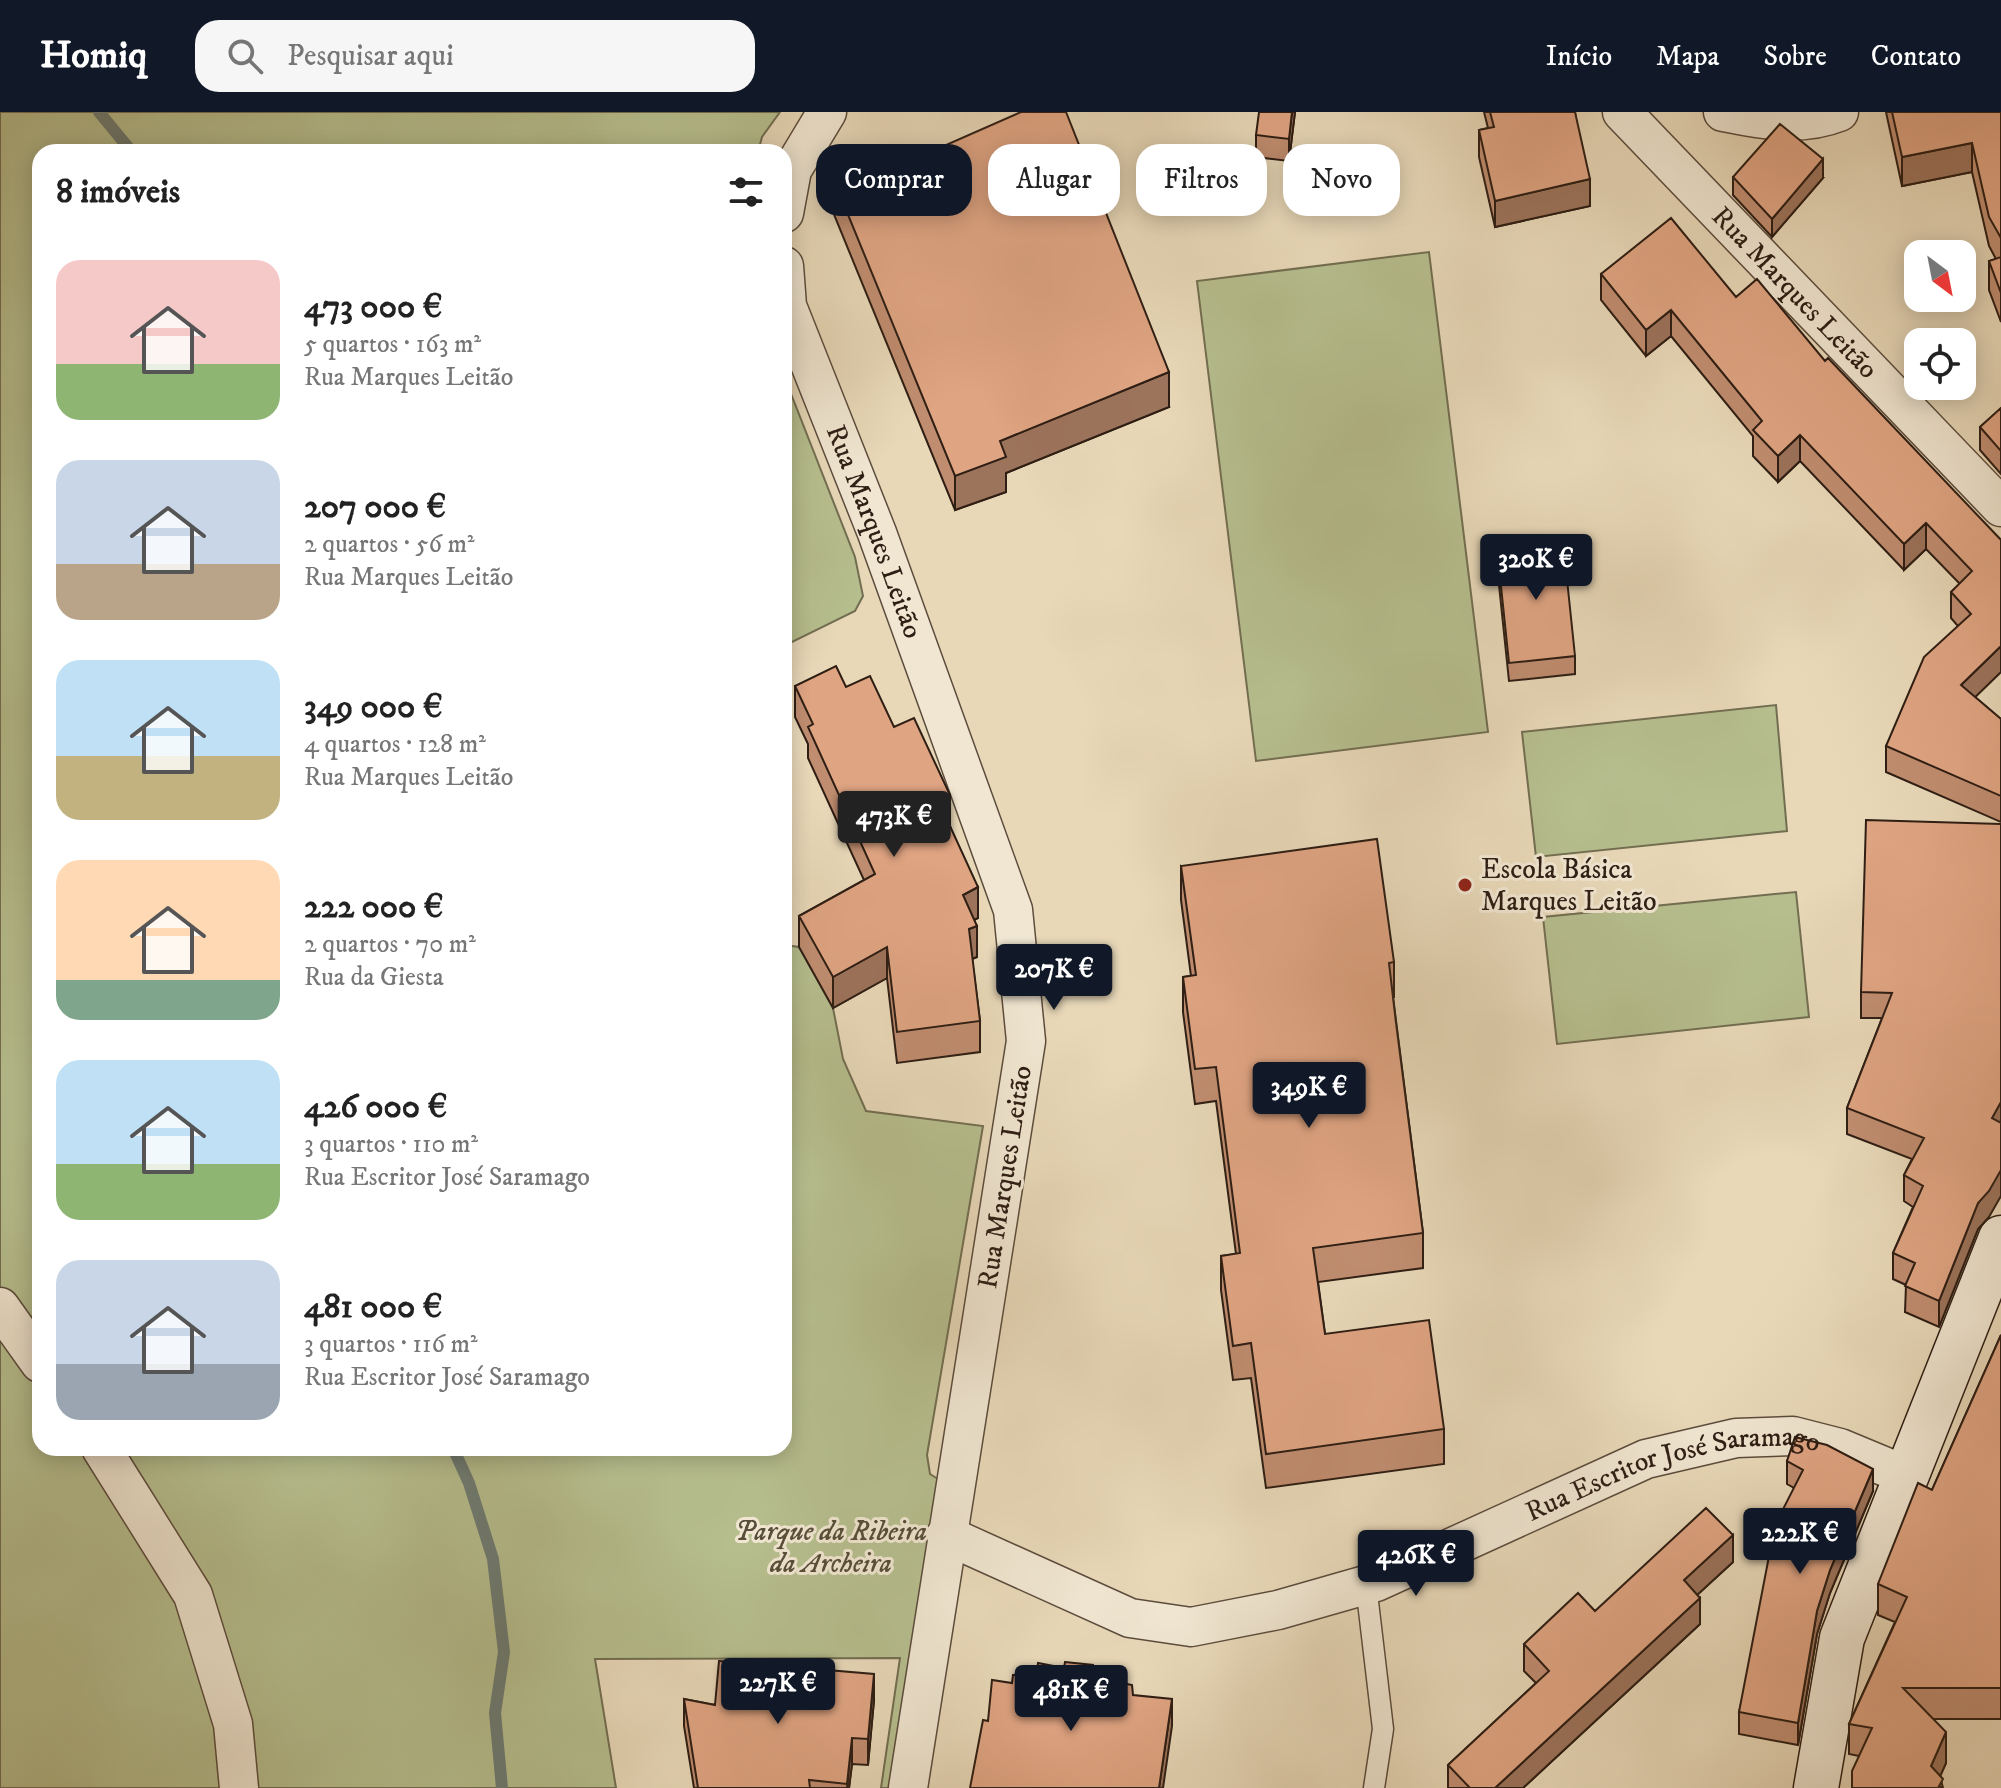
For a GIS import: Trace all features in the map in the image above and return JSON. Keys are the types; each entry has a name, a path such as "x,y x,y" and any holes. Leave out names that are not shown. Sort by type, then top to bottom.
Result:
{"street":[{"path":"792,170 827,112"},
{"name":"Rua Marques Leitão","path":"1622,112 2001,507"},
{"path":"1723,112 1770,122 1822,119 1839,112"},
{"name":"Rua Marques Leitão","path":"792,319 877,533 1013,910 1026,1041 908,1788"},
{"path":"1816,1788 1842,1638 2001,1238"},
{"path":"0,1307 32,1352"},
{"name":"Rua Escritor José Saramago","path":"946,1535 1130,1618 1191,1627 1278,1610 1366,1585 1646,1459 1736,1438 1793,1436 1840,1448 1905,1475"},
{"path":"106,1456 193,1595 233,1724 239,1788"}],"lane":[{"path":"1366,1585 1383,1729 1374,1788"}],"green space":[{"name":"Parque da Ribeira da Archeira","path":"0,112 780,112 760,144 32,144 32,1456 792,1456 792,946 799,947 833,1008 843,1059 866,1111 983,1126 927,1455 930,1474 954,1489 909,1788 881,1788 900,1658 595,1659 616,1788 0,1788"},
{"path":"1429,252 1488,732 1256,761 1197,281"},
{"path":"792,396 855,557 863,596 855,611 792,642"},
{"path":"1776,705 1787,831 1536,857 1522,732"},
{"path":"1796,892 1809,1017 1557,1044 1543,917"}],"building":[{"path":"1021,112 1066,112 1079,144 988,144 988,216 1107,216 1169,372 1000,441 1006,457 955,476 849,216 972,216 972,144 948,144"},
{"path":"1259,112 1292,112 1289,139 1256,135"},
{"path":"1490,112 1575,112 1590,179 1495,201 1479,130 1494,127"},
{"path":"1892,112 2001,112 2001,238 1989,217 1972,143 1902,157"},
{"path":"1780,124 1823,159 1772,219 1733,177"},
{"path":"1671,218 1736,297 1757,279 1825,361 1828,358 2001,540 2001,646 1961,685 2001,719 2001,796 1886,746 1924,657 1971,614 1951,592 1972,571 1926,523 1904,544 1800,435 1778,456 1753,430 1762,421 1671,310 1646,330 1601,274"},
{"path":"2001,257 2001,293 1989,261"},
{"path":"2001,408 2001,451 1980,427"},
{"path":"1563,541 1575,656 1509,663 1497,548"},
{"path":"836,666 846,687 870,676 894,727 914,718 950,795 938,800 978,887 963,895 977,926 969,929 980,1021 897,1032 887,947 833,977 799,916 875,874 808,727 813,724 795,686"},
{"path":"1866,820 2001,824 2001,1102 1992,1118 2001,1123 2001,1170 1978,1203 1939,1301 1905,1286 1915,1263 1893,1253 1923,1186 1904,1175 1924,1138 1847,1108 1892,993 1861,992"},
{"path":"1377,839 1394,962 1389,963 1423,1233 1313,1248 1325,1334 1429,1320 1444,1429 1266,1454 1251,1343 1233,1346 1221,1256 1240,1253 1216,1067 1195,1069 1183,977 1196,975 1181,866"},
{"path":"2001,1335 2001,1688 1903,1688 1946,1732 1931,1766 1943,1779 1938,1788 1852,1788 1852,1771 1872,1728 1849,1724 1907,1597 1878,1584 1918,1483 1932,1490"},
{"path":"1795,1437 1827,1445 1873,1469 1830,1570 1817,1611 1798,1723 1739,1712 1775,1525 1803,1470 1787,1461"},
{"path":"1706,1508 1733,1535 1684,1580 1700,1598 1495,1788 1470,1788 1448,1765 1549,1671 1524,1644 1578,1593 1595,1611"},
{"path":"719,1661 874,1674 868,1739 852,1738 847,1784 809,1780 810,1788 698,1788 684,1699 715,1705"},
{"path":"1065,1662 1093,1665 1094,1677 1132,1685 1133,1695 1172,1699 1159,1788 970,1788 983,1720 988,1721 992,1680 1012,1683 1013,1675 1037,1674 1038,1663 1064,1668"}],"waterway":[{"path":"99,112 125,144"},
{"path":"457,1456 469,1483 493,1559 504,1652 495,1713 502,1788"}],"place":[{"name":"Escola Básica Marques Leitão","path":"1465,885"}]}
